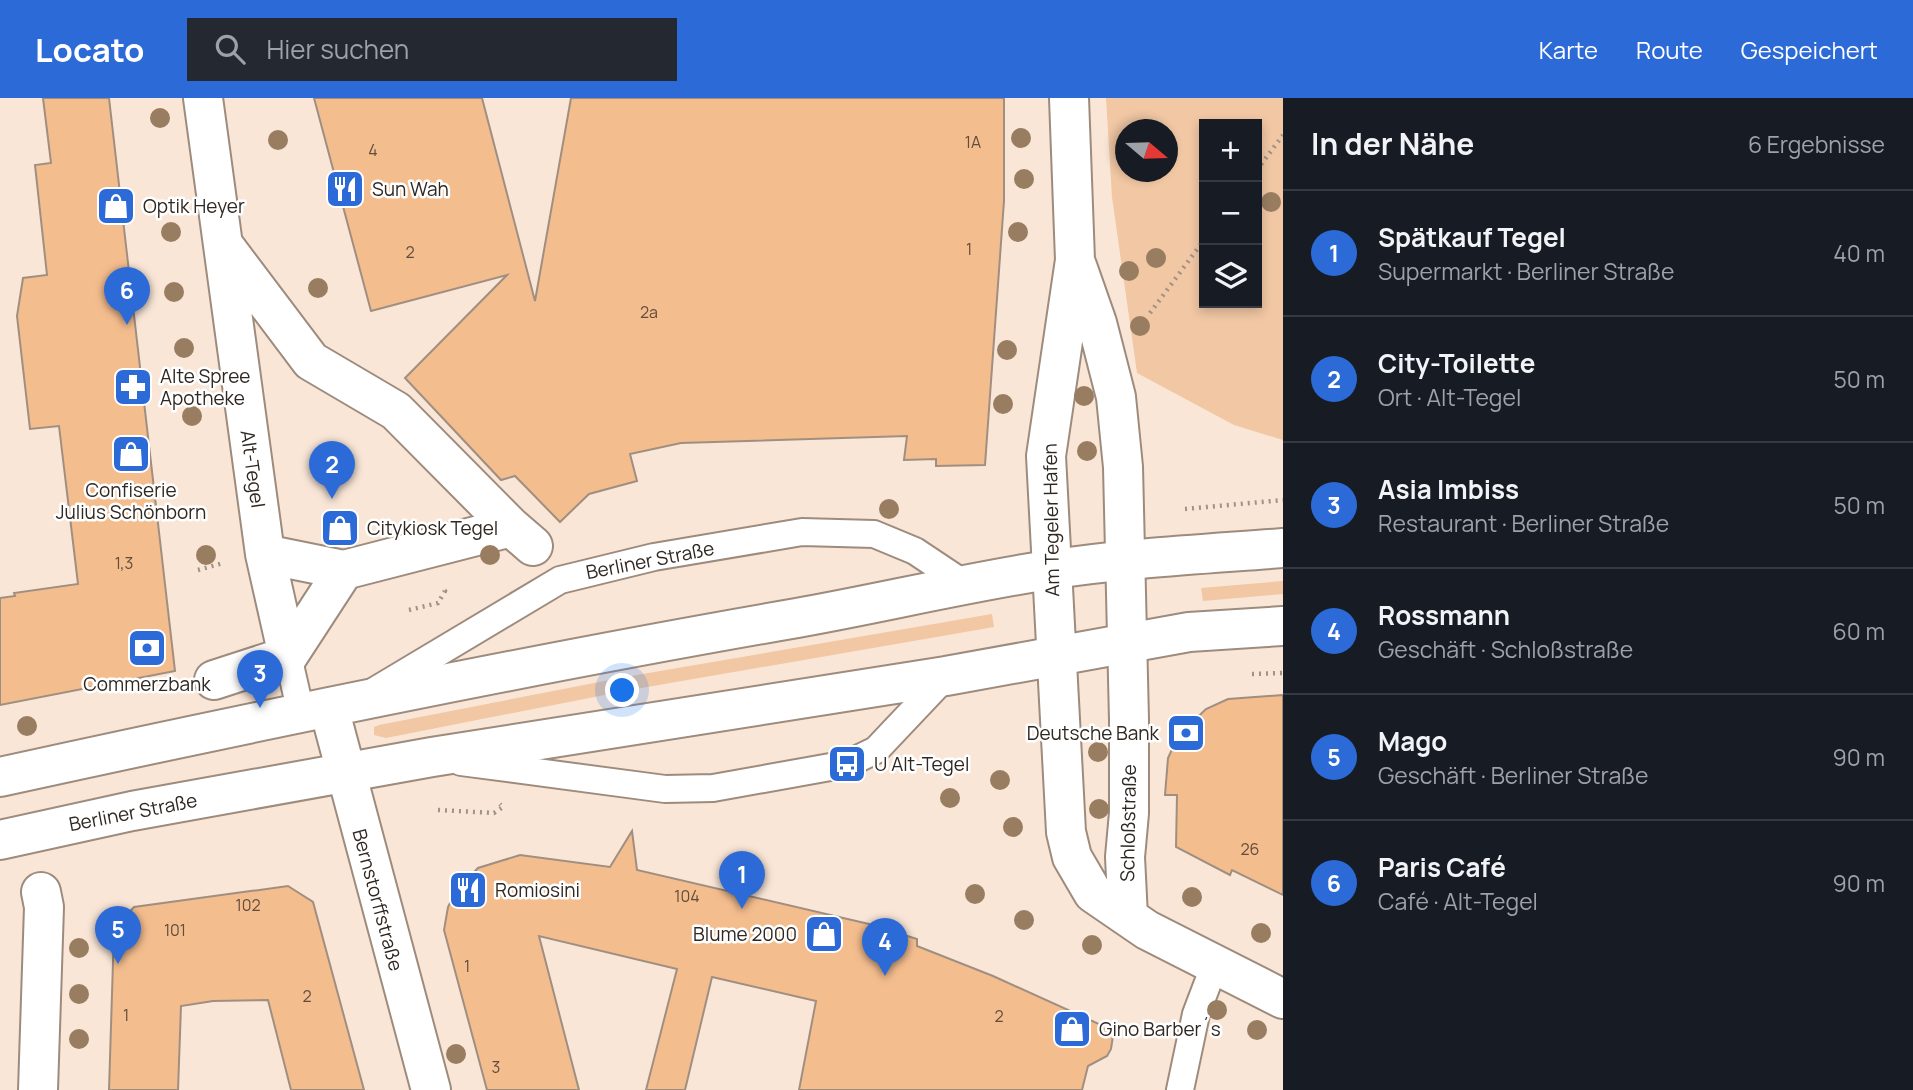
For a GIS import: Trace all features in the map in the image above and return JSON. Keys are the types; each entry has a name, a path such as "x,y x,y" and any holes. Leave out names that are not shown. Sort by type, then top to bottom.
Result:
{"street":[{"name":"Alt-Tegel","path":"203,98 265,554 288,656"},
{"name":"Am Tegeler Hafen","path":"1055,655 1046,456 1075,260 1069,98"},
{"path":"223,245 311,362 396,411 522,536 344,570 265,554"},
{"name":"Am Tegeler Hafen","path":"1075,260 1097,323 1116,397 1127,560"},
{"name":"Berliner Straße","path":"0,777 596,653 966,584 1127,560 1283,548"},
{"name":"Schloßstraße","path":"1127,560 1129,813 1125,857 1128,917"},
{"path":"214,680 288,656 344,570"},
{"name":"Berliner Straße","path":"0,840 132,811 432,757 946,676 1207,629 1283,626"},
{"name":"Schloßstraße","path":"1055,655 1066,832 1072,857 1094,892 1128,917 1283,999"},
{"name":"Bernstorffstraße","path":"328,708 431,1090"},
{"path":"38,1090 44,907 41,892"}],"lane":[{"name":"Berliner Straße","path":"328,708 560,580 654,557 802,532 874,534 915,551 966,584"},
{"name":"Alt-Tegel","path":"288,656 328,708"},
{"name":"Berliner Straße","path":"432,757 665,789 713,788 847,764 876,750 946,676"},
{"path":"1180,1090 1196,1014 1215,964"}],"path":[{"path":"1262,163 1283,135"},
{"path":"1150,313 1200,245"},
{"path":"1199,507 1283,500"},
{"path":"198,570 225,563 228,574"},
{"path":"409,610 438,603 445,592 434,585"},
{"path":"438,810 494,813"}],"shaded area":[{"path":"1106,98 1283,98 1283,440 1234,425 1137,373 1112,197"},
{"path":"1283,581 1283,594 1203,601 1201,588"},
{"path":"992,614 994,627 630,690 386,738 374,735 374,727 379,725 625,677"}],"building":[{"path":"43,98 109,98 175,671 0,705 0,598 15,596 14,593 78,584 59,426 30,429 17,316 23,278 47,275 35,165 51,163"},
{"path":"314,98 482,98 535,301 571,98 1004,98 1004,201 985,465 936,466 936,459 904,460 907,436 681,443 630,454 637,481 589,494 560,522 515,476 501,480 405,378 507,275 371,311"},
{"path":"1283,695 1283,895 1232,870 1230,875 1176,847 1177,795 1165,795 1168,758 1174,745 1184,730 1206,709 1228,699"},
{"path":"632,831 637,870 869,924 917,939 917,946 993,976 1099,1024 1113,1036 1111,1049 1107,1056 1088,1066 1082,1090 799,1090 816,1001 712,977 685,1090 646,1090 677,969 539,936 579,1090 487,1090 444,930 448,907 456,891 478,868 520,855 610,867"},
{"path":"288,886 313,902 364,1090 291,1090 268,1000 213,1001 181,1006 178,1090 109,1090 114,930 134,907"}],"place":[{"name":"Sun Wah","path":"345,189"},
{"name":"Optik Heyer","path":"116,206"},
{"name":"Paris Café","path":"127,325"},
{"name":"Alte Spree Apotheke","path":"133,387"},
{"name":"Confiserie Julius Schönborn","path":"131,454"},
{"name":"City-Toilette","path":"332,499"},
{"name":"Citykiosk Tegel","path":"340,528"},
{"name":"Commerzbank","path":"147,648"},
{"name":"Asia Imbiss","path":"260,708"},
{"name":"Deutsche Bank","path":"1186,733"},
{"name":"U Alt-Tegel","path":"847,764"},
{"name":"Romiosini","path":"468,890"},
{"name":"Spätkauf Tegel","path":"742,909"},
{"name":"Blume 2000","path":"824,934"},
{"name":"Mago","path":"118,964"},
{"name":"Rossmann","path":"885,976"},
{"name":"Gino Barber´s","path":"1072,1029"}]}
